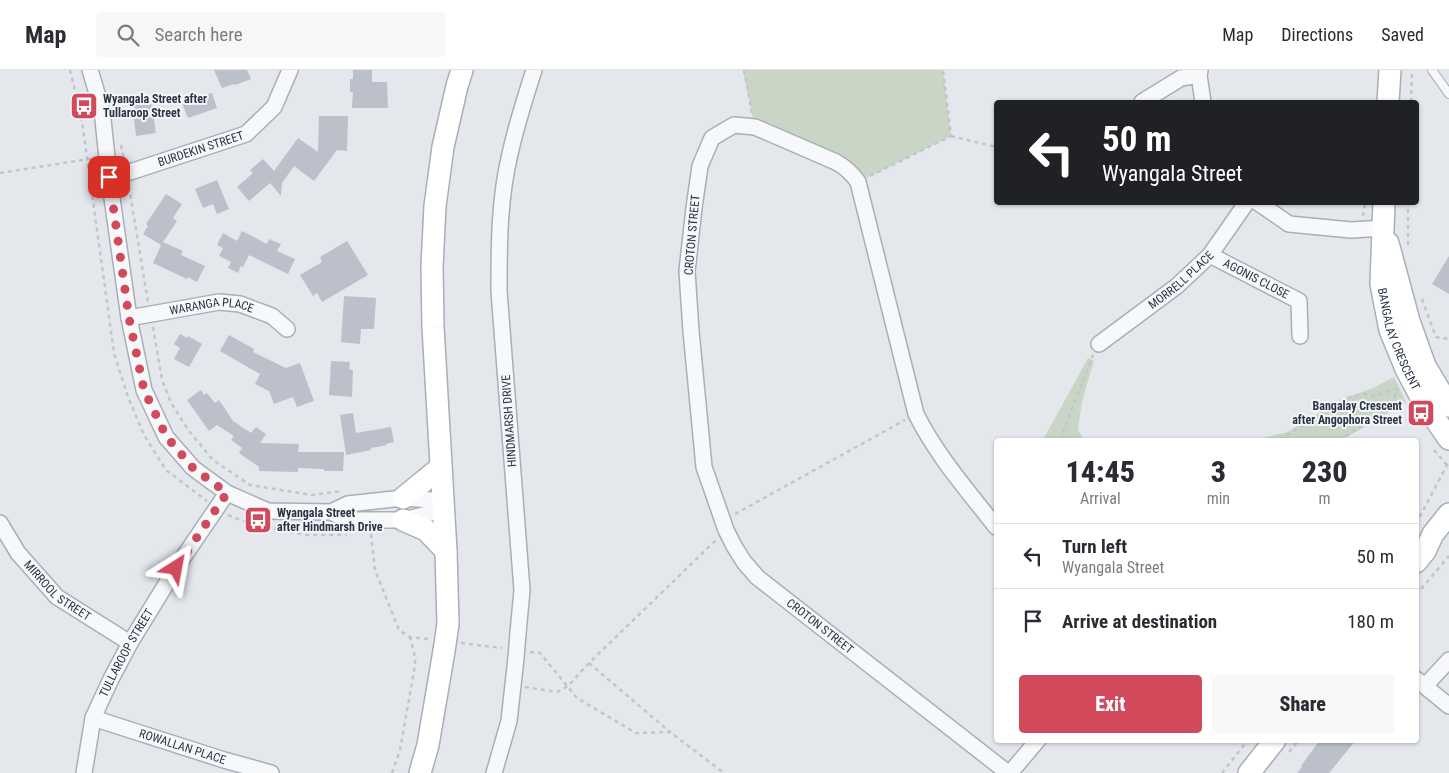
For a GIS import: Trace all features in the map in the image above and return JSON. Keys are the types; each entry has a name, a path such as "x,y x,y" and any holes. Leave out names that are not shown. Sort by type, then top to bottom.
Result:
{"main road":[{"path":"420,773 428,745 440,681 444,639 446,551 433,327 432,267 434,214 443,147 456,86 462,70"},
{"path":"1388,100 1390,70"},
{"name":"BANGALAY CRESCENT","path":"1384,205 1381,284 1390,330 1406,369 1424,403 1449,439"},
{"name":"BANGALAY CRESCENT","path":"1384,228 1409,321 1426,366 1449,406"},
{"path":"403,498 441,467"},
{"path":"1419,550 1449,514"},
{"path":"403,520 426,530 446,551"},
{"path":"1419,550 1442,543 1449,535"},
{"path":"1249,773 1273,743"}],"street":[{"path":"90,70 102,110 109,177 129,318 144,390 166,436 193,468 227,493 268,511 331,512 348,520 403,520 443,510"},
{"name":"BURDEKIN STREET","path":"109,177 246,134 274,107 290,70"},
{"name":"HINDMARSH DRIVE","path":"494,773 508,721 512,686 519,654 518,634 522,590 499,291 499,242 509,156 534,70"},
{"path":"1145,100 1181,78 1199,73 1203,100"},
{"name":"CROTON STREET","path":"994,524 948,466 925,432 916,414 858,182 853,175 841,164 755,127 734,125 712,138 700,166 687,271 704,467 724,525 744,562 757,577 1009,773"},
{"name":"MORRELL PLACE","path":"1099,344 1177,286 1210,255 1245,205"},
{"path":"1261,205 1289,224 1351,230 1384,228"},
{"name":"AGONIS CLOSE","path":"1210,255 1300,301 1300,336"},
{"name":"WARANGA PLACE","path":"129,318 219,302 240,304 272,316 287,330"},
{"name":"TULLAROOP STREET","path":"84,773 93,718 111,679 130,643 176,568 227,493"},
{"path":"331,512 348,504 403,498 432,500 443,510"},
{"name":"MIRROOL STREET","path":"0,523 18,553 57,597 130,643"},
{"path":"1449,660 1421,683 1449,706"},
{"name":"ROWALLAN PLACE","path":"93,718 271,773"},
{"path":"1009,773 1035,743"}],"lane":[{"path":"1432,70 1449,94"}],"path":[{"path":"70,70 81,114 114,353 128,397 144,435 166,470 227,514 248,523 305,535 352,535"},
{"path":"744,70 755,127"},
{"path":"943,70 952,136"},
{"path":"1410,100 1412,70"},
{"path":"858,182 952,136 994,146"},
{"path":"121,144 162,380 171,404 189,431 213,460 250,485 312,495 350,490"},
{"path":"0,173 107,157"},
{"path":"1408,205 1408,245"},
{"path":"1061,438 1091,359 1099,344"},
{"path":"1283,438 1345,398 1364,394 1376,396 1397,389 1389,408 1342,438"},
{"path":"512,686 557,692 568,686 589,662 724,525 916,414"},
{"path":"1419,518 1448,465"},
{"path":"371,535 376,570 399,630 410,637 444,639 503,648"},
{"path":"1419,591 1449,556"},
{"path":"392,773 400,750 415,665 410,637"},
{"path":"519,654 540,653 577,698 636,733 670,732"},
{"path":"589,662 670,732 724,773"},
{"path":"1222,773 1246,743"}],"green space":[{"path":"743,70 943,70 951,136 858,182 755,127"},
{"path":"1088,358 1094,361 1082,401 1078,430 1083,438 1044,438"},
{"path":"1394,377 1406,402 1345,438 1262,438 1287,432 1345,398 1371,389"}],"building":[{"path":"214,70 247,70 251,79 222,88"},
{"path":"353,70 372,70 372,82 387,82 388,108 352,108 353,92 350,92 350,79 353,79"},
{"path":"212,93 217,108 188,118 182,103"},
{"path":"151,102 156,133 136,136 134,105"},
{"path":"319,116 348,116 347,151 337,150 314,181 294,166 282,183 281,196 270,183 249,201 237,187 253,173 250,170 263,159 274,171 298,138 318,152"},
{"path":"217,180 229,209 217,214 213,204 203,208 195,189"},
{"path":"166,194 182,204 173,218 177,221 163,242 183,251 181,255 205,266 197,282 153,263 162,243 161,245 143,234 148,226 146,224"},
{"path":"242,231 267,244 269,239 281,244 277,251 295,259 288,274 249,255 238,273 228,268 231,262 219,256 223,248 217,245 223,233 237,241"},
{"path":"347,241 368,275 322,302 317,293 313,296 300,275 322,262 320,257"},
{"path":"1449,256 1449,294 1432,284"},
{"path":"344,296 376,298 374,329 361,329 360,344 341,342"},
{"path":"180,334 202,344 189,367 174,359 180,348 174,344"},
{"path":"229,335 254,349 253,352 286,368 300,363 314,401 297,407 293,397 274,404 269,391 255,384 260,374 220,351"},
{"path":"331,361 350,362 349,369 353,370 352,397 329,395"},
{"path":"201,390 204,395 207,393 215,403 219,400 233,421 251,433 256,427 266,434 260,443 299,444 298,452 344,452 343,471 298,468 298,472 259,471 259,467 239,453 242,448 231,440 234,436 217,425 209,431 187,400"},
{"path":"353,413 356,433 391,427 394,442 371,448 371,450 346,455 340,415"},
{"path":"1318,743 1354,743 1329,773 1297,773"}],"place":[{"name":"Wyangala Street after Tullaroop Street","path":"84,106"},
{"name":"Bangalay Crescent after Angophora Street","path":"1421,413"},
{"name":"Wyangala Street after Hindmarsh Drive","path":"258,520"}],"route":[{"path":"109,177 129,318 144,390 166,436 193,468 227,493 176,568"}]}
